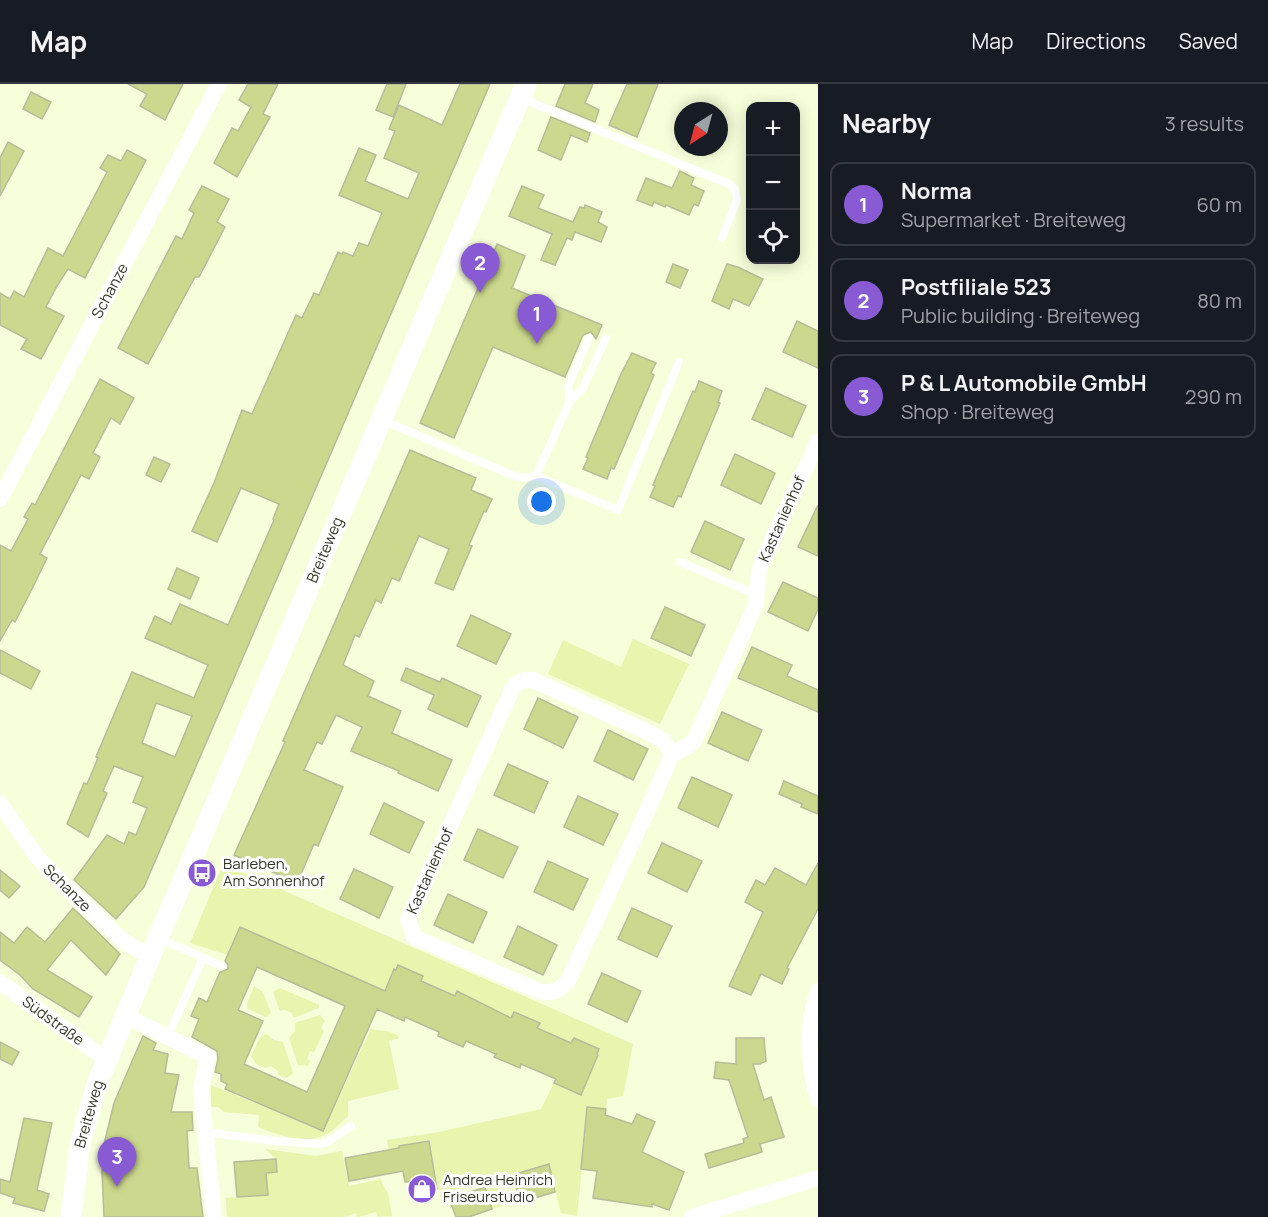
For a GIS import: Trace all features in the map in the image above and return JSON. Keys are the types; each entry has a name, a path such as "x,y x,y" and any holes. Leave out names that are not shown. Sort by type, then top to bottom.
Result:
{"street":[{"name":"Schanze","path":"0,499 219,84"},
{"name":"Breiteweg","path":"71,1217 76,1164 84,1125 124,1015 523,91"},
{"name":"Kastanienhof","path":"672,754 664,741 656,736 533,680 524,680 516,684 411,912 409,924 414,936 539,991 556,992 568,981 672,754 694,741 756,604 759,571 763,560 818,441"},
{"name":"Schanze","path":"0,803 37,857 122,940 154,947"},
{"name":"Südstraße","path":"0,982 106,1060"},
{"path":"818,991 812,1009 808,1041 811,1070 818,1099"},
{"path":"124,1015 208,1057 201,1088 214,1217"},
{"path":"692,1217 818,1178"}],"lane":[{"path":"523,91 731,185 735,189 737,200 722,238"},
{"path":"570,401 568,386 589,338"},
{"path":"536,476 570,401 582,390 606,338"},
{"path":"381,420 512,475 536,476 618,510 679,363"},
{"path":"680,562 758,595"},
{"path":"154,947 203,958 222,966"},
{"path":"168,1036 203,958"},
{"path":"206,1132 274,1142 321,1144 351,1126"}],"green space":[{"path":"633,639 689,664 660,724 548,674 563,640 621,667"},
{"path":"223,864 633,1044 623,1096 607,1099 606,1109 587,1107 577,1216 561,1213 549,1164 498,1180 503,1206 492,1209 482,1175 465,1180 466,1187 447,1192 437,1189 430,1140 399,1146 402,1166 392,1170 387,1140 439,1132 541,1109 554,1083 579,1094 583,1091 597,1054 574,1038 571,1043 537,1028 539,1024 511,1018 458,991 455,996 421,981 423,976 398,965 385,991 240,927 228,955 190,943"},
{"path":"254,986 263,992 271,1013 266,1017 248,1009 247,1004"},
{"path":"280,988 319,1005 319,1008 293,1018 292,1013 285,1010 280,1011 273,992"},
{"path":"320,1015 325,1021 321,1028 324,1031 314,1052 310,1051 307,1059 310,1061 308,1066 298,1065 289,1038 295,1031 295,1023"},
{"path":"371,1029 391,1032 400,1038 389,1041 399,1089 348,1101 348,1116 325,1135 308,1139 282,1136 258,1127 259,1115 224,1112 218,1107 211,1107 211,1085 323,1131"},
{"path":"266,1034 274,1040 283,1042 293,1073 287,1078 278,1075 278,1071 271,1066 265,1068 256,1064 251,1056 260,1037"},
{"path":"265,1149 316,1156 342,1151 349,1186 381,1179 388,1193 392,1216 378,1217 376,1212 359,1217 356,1213 344,1217 227,1217 226,1198 268,1195 266,1173 277,1172 276,1159"}],"building":[{"path":"128,84 183,84 165,120 140,106 147,94"},
{"path":"248,84 278,84 263,114 270,117 237,177 214,163 232,128 238,131 251,107 239,100"},
{"path":"387,84 406,84 393,117 376,110"},
{"path":"460,84 490,84 144,887 116,919 74,880 107,835 124,844 129,832 136,835 147,808 133,802 143,777 114,766 103,791 107,793 88,837 67,824 84,783 87,784 132,672 194,698 208,665 145,638 155,616 171,624 180,604 228,625 274,520 279,504 241,488 217,542 192,531 214,483 242,410 252,414 296,315 302,318 314,293 319,295 338,252 353,256 359,243 368,246 382,213 339,195 359,148 376,155 365,181 408,199 419,173 384,158 395,131 389,129 399,105 442,125","holes":["156,703 192,716 175,757 142,743"]},
{"path":"565,84 593,84 585,103 599,110 595,122 556,106"},
{"path":"627,84 658,84 637,137 609,125"},
{"path":"31,92 51,102 42,119 23,109"},
{"path":"551,117 590,133 587,142 571,135 561,160 538,150"},
{"path":"8,142 24,151 0,196 0,158"},
{"path":"127,150 146,160 85,278 68,269 57,286 46,307 64,316 41,359 21,349 27,339 0,325 0,293 10,299 14,291 24,297 48,248 63,256 107,172 100,168 108,155 121,161"},
{"path":"680,171 694,178 691,185 704,191 698,206 694,204 689,215 666,205 665,207 654,202 652,206 637,200 646,178 672,188"},
{"path":"202,186 229,199 217,222 225,227 199,277 195,277 148,364 118,348 176,236 182,239 194,213 189,210"},
{"path":"522,186 544,195 538,208 573,222 580,207 584,208 585,205 602,212 598,222 607,227 601,242 575,232 572,240 567,238 555,265 541,260 552,234 509,216"},
{"path":"497,244 525,256 512,288 602,325 596,339 591,332 583,335 565,377 493,347 454,438 420,423"},
{"path":"673,264 688,270 680,288 666,282"},
{"path":"727,264 763,279 749,306 733,299 729,309 712,301"},
{"path":"797,321 818,331 818,368 783,352"},
{"path":"632,353 656,363 651,373 654,375 614,469 611,468 607,479 583,469 621,374"},
{"path":"100,379 134,398 120,424 111,418 93,453 100,457 89,479 81,475 40,554 47,558 32,589 15,622 12,620 0,641 0,545 11,551 28,519 24,517 32,503 35,505"},
{"path":"699,381 722,391 718,402 720,403 681,497 678,496 673,507 650,497 655,486 653,485"},
{"path":"766,388 806,406 792,437 752,419"},
{"path":"410,450 476,478 471,490 492,499 469,545 472,546 453,590 435,583 449,549 419,536 399,581 392,578 381,603 376,600 359,637 355,635 343,665 374,681 368,696 401,711 392,733 452,760 438,791 398,773 399,771 351,751 362,727 336,715 322,744 317,742 304,770 343,787 318,846 314,844 297,883 234,855"},
{"path":"735,454 775,473 761,504 721,485"},
{"path":"154,457 170,464 161,482 146,475"},
{"path":"818,505 818,556 798,547"},
{"path":"705,521 744,539 730,570 691,552"},
{"path":"177,568 199,578 190,599 168,589"},
{"path":"783,582 818,598 818,609 808,631 768,612"},
{"path":"665,607 705,625 691,656 651,638"},
{"path":"471,615 511,634 496,664 457,646"},
{"path":"752,647 792,665 787,676 818,690 818,712 738,678"},
{"path":"0,650 40,671 31,689 0,673"},
{"path":"406,668 440,682 442,678 481,696 467,727 428,709 434,695 401,680"},
{"path":"538,698 578,717 563,748 524,729"},
{"path":"722,712 762,730 748,761 708,743"},
{"path":"608,730 648,749 633,780 594,761"},
{"path":"508,764 548,782 534,813 494,795"},
{"path":"692,777 732,795 718,827 678,808"},
{"path":"784,781 818,796 818,814 779,794"},
{"path":"578,796 618,814 603,845 564,827"},
{"path":"384,803 424,822 409,853 370,834"},
{"path":"478,829 518,847 503,878 464,860"},
{"path":"662,843 702,861 687,892 648,873"},
{"path":"548,861 588,879 573,910 534,892"},
{"path":"818,863 818,909 787,968 789,969 782,984 761,974 751,995 729,986 763,912 745,902 756,880 765,885 775,868 806,885"},
{"path":"354,869 393,887 379,918 340,899"},
{"path":"0,870 20,886 9,898 0,890"},
{"path":"448,894 487,912 473,943 434,925"},
{"path":"73,908 120,954 106,975 71,940 47,970 92,997 79,1017 33,989 20,975 0,960 0,932 14,943 27,927 45,942"},
{"path":"632,908 672,926 657,957 618,939"},
{"path":"518,926 557,945 543,975 504,957"},
{"path":"240,927 385,991 398,965 423,976 421,981 455,996 457,991 511,1018 514,1012 540,1023 537,1028 571,1043 574,1038 599,1049 598,1055 581,1095 554,1083 556,1079 521,1064 520,1068 466,1041 463,1047 438,1036 439,1032 405,1017 404,1021 377,1009 323,1131 225,1089 227,1084 221,1081 221,1074 215,1072 217,1051 192,1037 199,1019 191,1016 199,998 207,1002 220,972 228,969 225,961","holes":["257,967 345,1006 307,1092 244,1064 263,1021 238,1010"]},
{"path":"602,973 641,991 627,1022 588,1004"},
{"path":"143,1036 156,1043 153,1050 168,1054 165,1073 179,1075 171,1112 192,1112 193,1130 187,1131 189,1168 197,1168 203,1217 104,1217 102,1172 105,1140 114,1103"},
{"path":"736,1038 764,1038 766,1061 753,1064 764,1100 771,1097 784,1137 760,1144 762,1152 709,1168 705,1154 744,1143 743,1139 748,1137 729,1080 714,1078 716,1062 736,1064"},
{"path":"0,1042 19,1052 12,1065 0,1059"},
{"path":"587,1107 606,1109 605,1115 632,1124 637,1114 655,1122 642,1152 684,1172 669,1210 652,1204 652,1207 593,1198 597,1171 581,1169"},
{"path":"24,1118 52,1123 37,1190 49,1194 44,1211 13,1203 15,1198 0,1193 0,1179 10,1182"},
{"path":"429,1141 437,1189 416,1193 414,1181 405,1182 403,1171 349,1181 345,1158"},
{"path":"276,1159 277,1172 266,1173 268,1195 237,1197 234,1162"},
{"path":"549,1164 555,1192 521,1202 512,1175"},
{"path":"485,1187 492,1209 469,1217 456,1217 449,1199"}],"place":[{"name":"Postfiliale 523","path":"480,293"},
{"name":"Norma","path":"537,344"},
{"name":"Barleben, Am Sonnenhof","path":"202,873"},
{"name":"P & L Automobile GmbH","path":"117,1187"},
{"name":"Andrea Heinrich Friseurstudio","path":"422,1189"}]}
